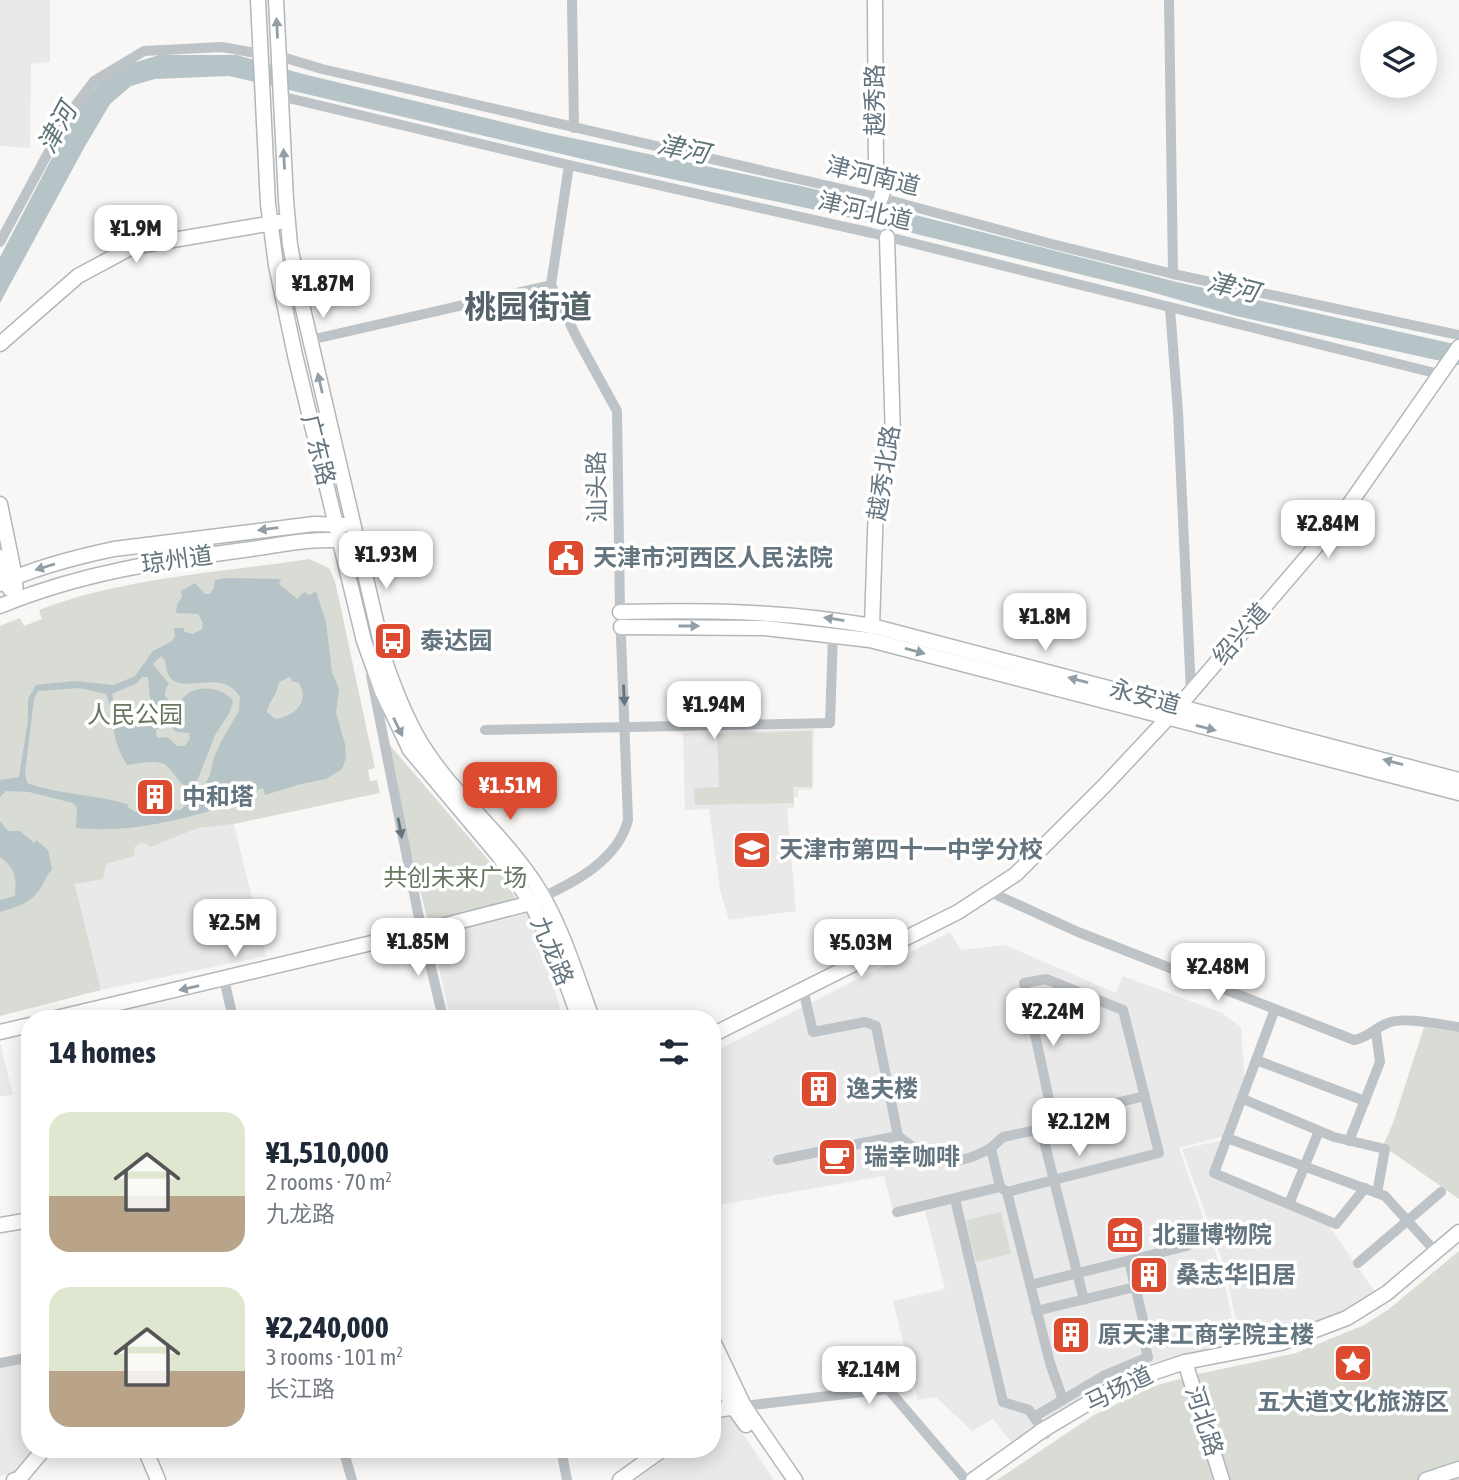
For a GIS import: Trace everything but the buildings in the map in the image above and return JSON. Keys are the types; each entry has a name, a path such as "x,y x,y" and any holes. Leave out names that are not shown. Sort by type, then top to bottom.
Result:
{"main road":[{"name":"广东路","path":"258,0 270,223 284,308 364,640"},
{"name":"广东路","path":"276,0 288,221 297,283 380,646"},
{"name":"越秀路","path":"875,0 876,173 883,191 880,202"},
{"path":"0,344 78,276 132,247 288,221"},
{"name":"越秀北路","path":"872,626 876,503 894,437 887,237"},
{"name":"绍兴道","path":"721,1030 958,912 1016,874 1179,706 1337,522 1459,347"},
{"path":"0,504 7,581"},
{"name":"琼州道","path":"7,581 84,555 114,549 314,524 336,524"},
{"path":"336,524 354,527"},
{"name":"琼州道","path":"0,606 72,581 146,563 316,541 341,541 358,545"},
{"path":"0,557 16,599"},
{"name":"永安道","path":"621,619 759,612 817,617 872,626 1459,780"},
{"name":"永安道","path":"621,619 833,635 890,645 1459,793"},
{"name":"九龙路","path":"364,640 382,691 410,750 537,900 576,1010"},
{"name":"九龙路","path":"380,646 394,688 425,750 507,847 565,943 589,1010"},
{"name":"绍兴道","path":"721,1021 960,902 990,892"},
{"path":"90,1010 422,931 537,900"},
{"path":"0,1032 21,1027"},
{"path":"0,1225 21,1222"},
{"path":"0,1231 21,1228"},
{"name":"马场道","path":"973,1480 1045,1433 1132,1386 1186,1365 1281,1343 1348,1318 1387,1293 1459,1231"},
{"name":"马场道","path":"1186,1365 1279,1350 1358,1321 1388,1303 1459,1242"},
{"path":"721,1361 739,1406 795,1480"},
{"name":"河北路","path":"1186,1365 1222,1480"},
{"path":"721,1379 784,1480"},
{"path":"721,1409 739,1406"},
{"name":"马场道","path":"984,1480 1045,1433"},
{"path":"18,1480 36,1458"},
{"path":"149,1458 158,1480"},
{"path":"620,1480 651,1458"},
{"path":"1426,1480 1459,1469"}],"street":[{"path":"572,0 574,128"},
{"path":"1169,0 1173,274"},
{"path":"0,242 69,114 94,81 144,51 179,47 222,47 261,54"},
{"name":"津河南道","path":"279,56 322,69 1173,274 1459,335"},
{"name":"津河北道","path":"280,96 1442,370"},
{"path":"310,340 551,285 569,165"},
{"name":"汕头路","path":"537,900 575,880 603,860 620,842 628,820 618,411 551,285"},
{"path":"1170,308 1178,412 1191,692"},
{"path":"485,730 830,723 833,635"},
{"name":"广东路","path":"364,640 422,931 441,1010"},
{"path":"990,892 1078,932 1354,1040 1366,1038 1388,1023 1402,1021 1459,1027"},
{"path":"224,979 231,1010"},
{"path":"897,1212 1054,1180 1160,1153 1123,1010 1046,979 1024,983 1053,1118"},
{"path":"803,989 813,1032 865,1022 876,1026 898,1136 924,1156 948,1161 974,1158 1003,1137 1041,1129 1053,1118 1145,1096"},
{"path":"1275,1009 1214,1173 1336,1224 1364,1188"},
{"path":"1349,1141 1380,1062 1376,1032"},
{"path":"1256,1060 1364,1101"},
{"path":"1242,1099 1319,1131 1385,1149 1377,1193"},
{"path":"1041,1129 1084,1300"},
{"path":"1289,1204 1319,1131"},
{"path":"778,1160 898,1136"},
{"path":"1227,1138 1385,1196 1436,1252"},
{"path":"991,1148 1050,1363 1063,1400"},
{"path":"1358,1263 1441,1192"},
{"path":"955,1199 1003,1402 1029,1410 1045,1433"},
{"path":"1030,1285 1187,1246"},
{"path":"1034,1417 1105,1375 1148,1357 1142,1334 1145,1328 1129,1261"},
{"path":"1036,1311 1135,1287"},
{"path":"0,1363 21,1359"},
{"path":"739,1406 888,1389 966,1480"},
{"path":"346,1458 352,1480"},
{"path":"563,1458 567,1480"}],"shaded area":[{"path":"0,0 50,0 50,62 31,64 30,148 0,146"},
{"name":"津河","path":"159,55 237,55 303,74 548,133 810,188 1177,282 1459,345 1459,365 1236,316 1144,290 839,215 625,169 229,76 155,79 131,86 110,104 0,303 0,257 77,110 100,82 130,64"},
{"path":"281,579 279,584 297,599 304,592 310,595 316,591 326,622 332,672 339,689 336,713 346,758 342,769 326,779 265,795 263,788 252,791 253,798 188,817 122,828 76,828 77,808 73,803 29,792 6,791 0,797 0,780 19,777 28,720 28,699 36,685 74,681 114,685 135,676 153,651 172,641 175,636 174,628 183,628 185,632 193,634 202,629 203,623 198,614 176,613 177,604 182,597 181,591 195,583 205,594 210,594 215,580","holes":["161,656 165,660 168,674 175,681 184,684 219,683 231,687 240,697 239,711 214,757 210,775 201,792 180,810 143,816 127,804 27,783 25,773 34,699 38,691 79,688 106,694 111,708 115,707 112,694 137,683 142,677 148,677 150,699 146,709 126,715 116,711 114,732 120,753 127,765 161,763 185,786 196,784 215,735 230,712 233,701 224,693 211,689 198,689 178,703 170,701 165,696 169,684 153,664","290,677 293,682 298,682 302,689 302,702 288,715 275,719 267,712 268,708 279,682","170,725 176,732 189,733 190,738 185,746 177,746 167,737 157,738 156,730"]},
{"name":"天津市第四十一中学分校","path":"814,729 813,789 798,790 798,797 794,797 794,808 787,809 796,911 729,920 720,890 709,809 685,810 683,733"},
{"path":"0,821 8,831 20,831 48,850 52,870 32,898 0,912 0,900 15,896 16,883 12,869 0,857"},
{"path":"234,824 266,956 101,990 75,883 102,879 106,864 134,856 134,848 140,843 150,846 198,828"},
{"path":"531,913 561,1010 448,1010 432,936"},
{"path":"950,932 961,950 1005,945 1116,993 1123,976 1222,1013 1241,1027 1245,1086 1225,1136 1179,1148 1222,1271 1237,1342 1152,1363 1118,1376 1011,1442 993,1419 972,1431 936,1397 918,1400 893,1301 945,1289 925,1211 895,1218 884,1176 721,1204 721,1048"},
{"path":"0,1042 13,1095 0,1096"},
{"path":"1223,1140 1211,1175 1326,1222 1376,1293 1360,1304 1313,1324 1265,1338 1240,1342 1226,1271 1182,1149"},
{"path":"21,1364 21,1458 29,1458 17,1472 0,1476 0,1368"},
{"path":"731,1416 774,1480 636,1480 665,1458 721,1458 721,1417"}],"green space":[{"name":"人民公园","path":"309,559 329,568 335,581 375,768 368,770 370,781 377,780 380,793 234,824 198,828 150,847 140,843 134,848 135,856 106,864 103,879 75,884 101,990 0,1016 0,626 20,618 24,626 42,619 39,610 72,599 172,577"},
{"path":"812,731 812,787 793,787 794,803 695,805 694,788 719,787 717,734"},
{"name":"共创未来广场","path":"389,744 501,875 517,900 428,921 400,812"},
{"path":"1424,1027 1459,1032 1459,1199 1383,1146"},
{"path":"1001,1212 1011,1254 976,1262 966,1220"},
{"name":"五大道文化旅游区","path":"1459,1251 1459,1480 997,1480 1094,1415 1154,1386 1296,1353 1364,1325 1389,1309"}],"place":[{"name":"天津市河西区人民法院","path":"566,558"},
{"name":"泰达园","path":"393,641"},
{"name":"中和塔","path":"155,797"},
{"name":"天津市第四十一中学分校","path":"752,850"},
{"name":"逸夫楼","path":"819,1089"},
{"name":"瑞幸咖啡","path":"837,1157"},
{"name":"北疆博物院","path":"1125,1235"},
{"name":"桑志华旧居","path":"1149,1275"},
{"name":"原天津工商学院主楼","path":"1071,1335"},
{"name":"五大道文化旅游区","path":"1353,1363"}],"district":[{"name":"桃园街道","path":"528,307"}]}
